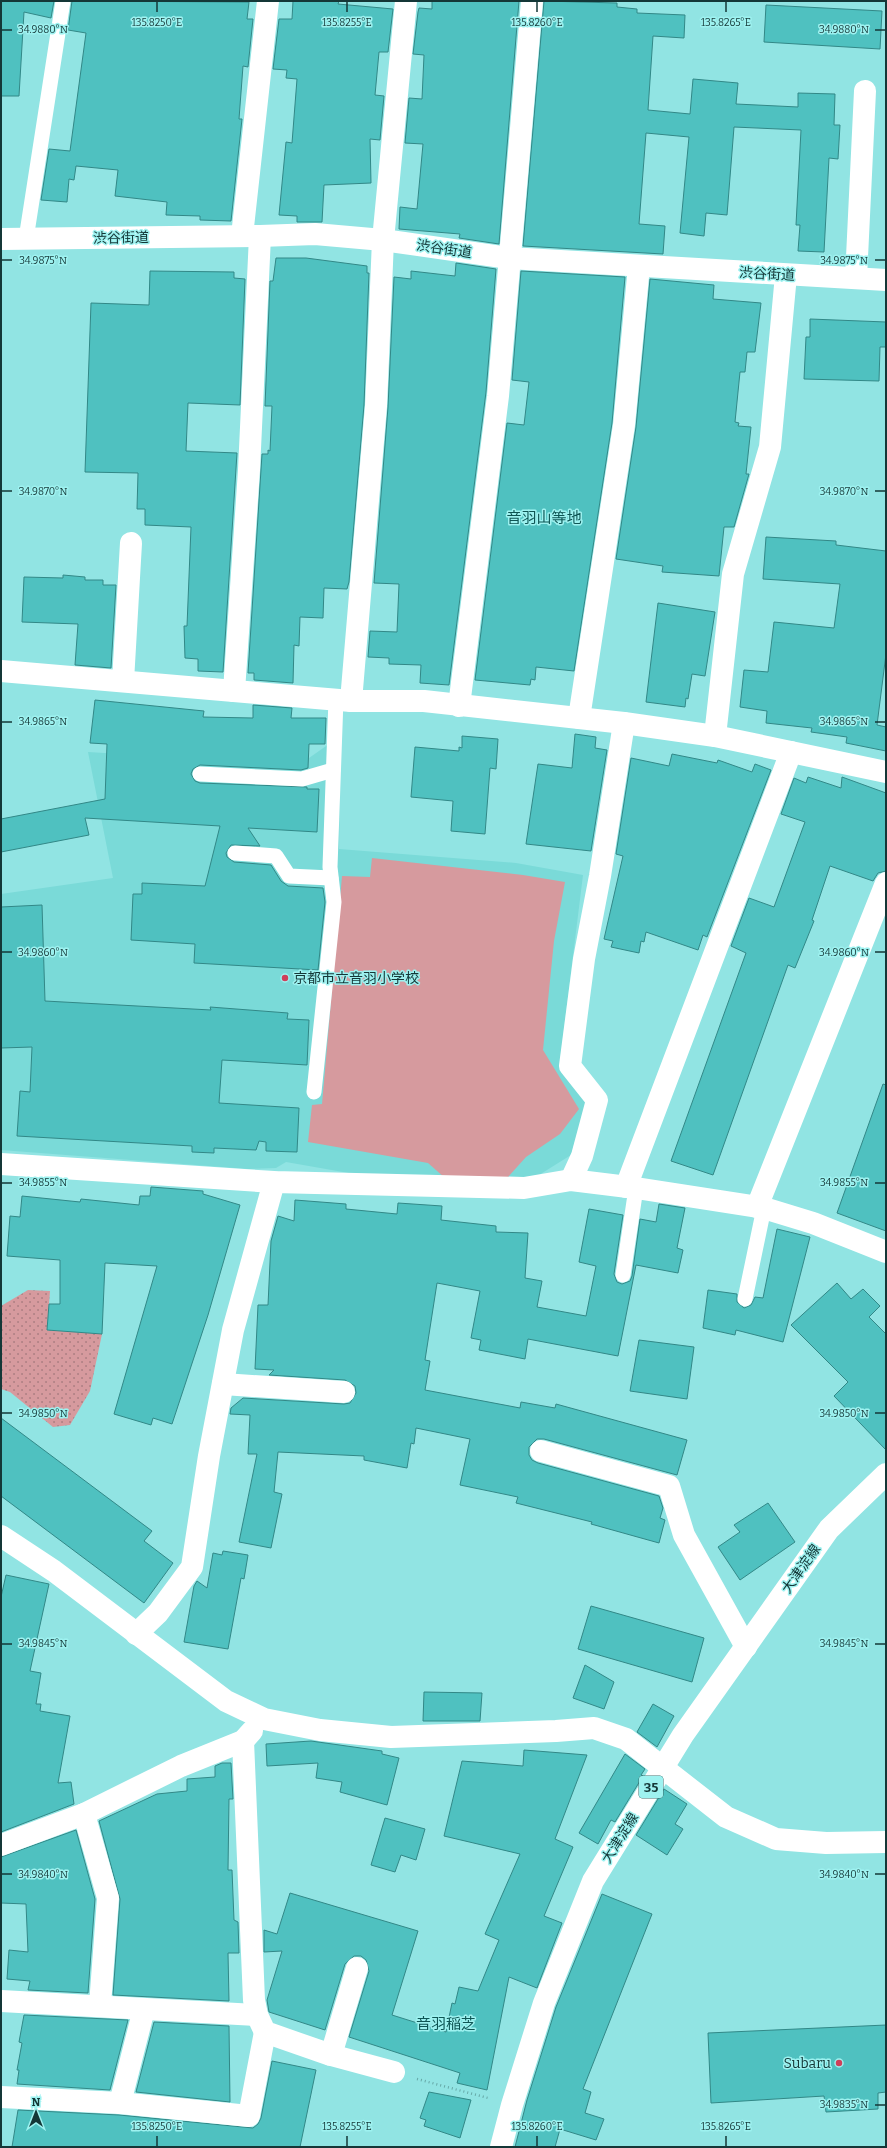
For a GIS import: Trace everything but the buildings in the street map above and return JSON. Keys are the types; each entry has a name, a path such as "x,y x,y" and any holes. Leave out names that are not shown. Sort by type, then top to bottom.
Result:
{"street":[{"path":"234,691 249,470 251,236 268,1"},
{"path":"343,700 376,406 383,240 406,1"},
{"path":"459,706 497,411 532,1"},
{"path":"856,278 865,91"},
{"name":"渋谷街道","path":"1,239 315,234 383,240 509,258 886,280"},
{"path":"579,718 624,425 639,266"},
{"path":"715,736 732,574 770,447 786,275"},
{"path":"123,682 131,543"},
{"path":"1,671 343,700 424,701 624,723 715,736 886,772"},
{"path":"570,1180 582,1156 597,1100 570,1066 584,959 600,876 624,723"},
{"path":"631,1188 791,752"},
{"path":"761,1207 886,883"},
{"path":"1,1164 274,1182 524,1188 570,1180 761,1207 813,1223 886,1252"},
{"path":"136,1634 158,1613 192,1567 209,1456 233,1330 274,1182"},
{"path":"222,1384 344,1392"},
{"path":"541,1451 669,1486 684,1535 746,1648"},
{"name":"大津淀線","path":"502,2147 512,2105 544,2003 593,1881 683,1735 746,1648 829,1528 886,1474"},
{"path":"1,1536 54,1571 226,1700 264,1719 320,1730 391,1737 526,1733 594,1728 626,1739 662,1769 726,1817 776,1839 826,1844 886,1842"},
{"path":"1,1845 84,1814 181,1766 243,1741 264,1719"},
{"path":"1,2097 120,2103 249,2116 261,2024 254,2000 243,1741"},
{"path":"84,1814 108,1898 100,2005"},
{"path":"331,2055 357,1968"},
{"path":"1,2001 100,2005 261,2024 331,2055 394,2072"},
{"path":"120,2103 144,2010"}],"lane":[{"path":"26,239 63,1"},
{"path":"314,1092 334,902 331,878 333,770 343,700"},
{"path":"200,774 302,779 333,770"},
{"path":"235,854 276,856 289,876 331,878"},
{"path":"623,1275 631,1188"},
{"path":"745,1299 761,1207"}],"path":[{"path":"394,2072 512,2105"}],"shaded area":[{"name":"京都市立音羽小学校","path":"341,706 339,849 516,863 583,875 560,1061 582,1088 587,1100 571,1155 539,1175 519,1183 400,1182 286,1162 276,1168 248,1169 1,1150 1,894 113,878 88,752 299,765 329,744"},
{"path":"372,858 523,875 565,882 554,941 543,1050 579,1109 560,1134 526,1157 508,1177 445,1178 428,1163 308,1142 312,1105 322,1104 342,876 370,877"},
{"path":"28,1290 50,1291 47,1330 102,1334 90,1391 70,1425 53,1427 10,1392 1,1389 1,1306"}],"place":[{"name":"京都市立音羽小学校","path":"285,978"},
{"name":"Subaru","path":"839,2063"}],"district":[{"name":"音羽山等地","path":"544,518"},
{"name":"音羽稲芝","path":"446,2024"}]}
